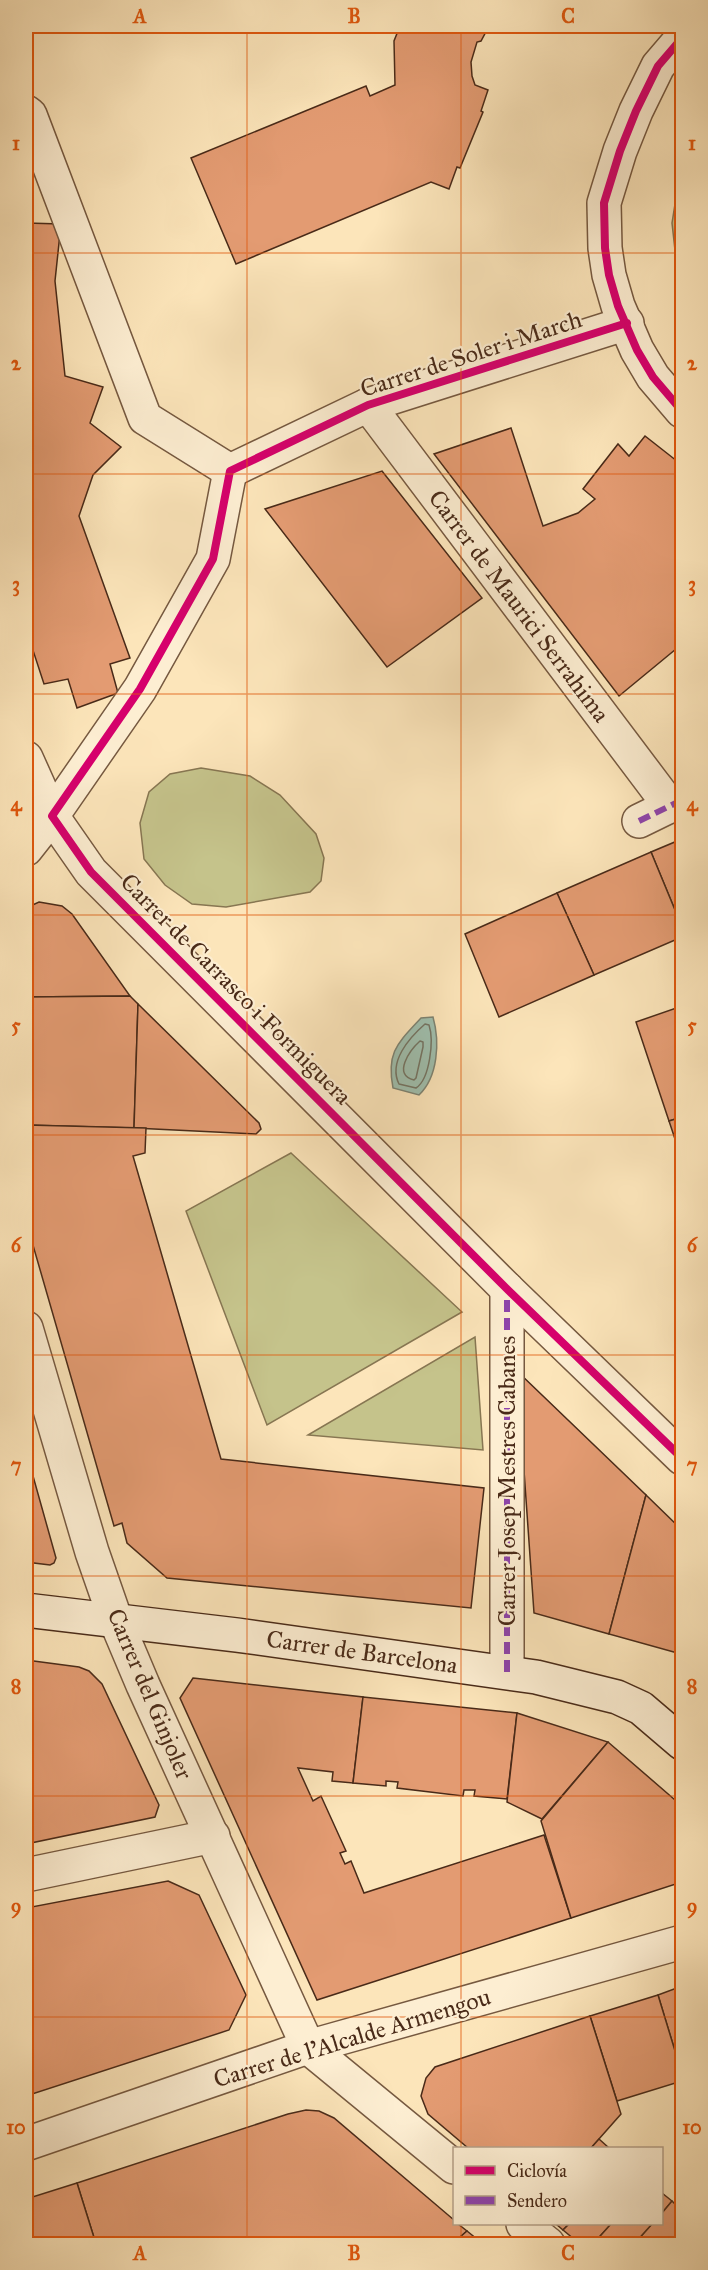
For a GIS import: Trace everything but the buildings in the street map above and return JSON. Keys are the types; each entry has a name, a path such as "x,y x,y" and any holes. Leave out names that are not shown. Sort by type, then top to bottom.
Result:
{"street":[{"path":"682,38 658,66 640,102 620,151 604,203 604,248 618,306 637,350 653,377 682,411"},
{"path":"26,112 30,115 145,418 230,471 213,559 140,689 52,816 26,849"},
{"name":"Carrer de Soler i March","path":"230,471 368,405 596,335 627,323"},
{"name":"Carrer de Maurici Serrahima","path":"368,405 676,803"},
{"name":"Carrer de Carrasco i Formiguera","path":"26,758 52,816 91,872 507,1289 682,1458"},
{"path":"639,821 676,803"},
{"name":"Carrer Josep Mestres Cabanes","path":"507,1289 507,1672"},
{"name":"Carrer del Ginjoler","path":"26,1328 89,1541 116,1621 308,2047"},
{"name":"Carrer de Barcelona","path":"26,1610 237,1635 507,1672 570,1684 617,1697 641,1708 682,1743"},
{"path":"26,1875 213,1836"},
{"name":"Carrer de l'Alcalde Armengou","path":"26,2144 308,2047 682,1942"},
{"path":"308,2047 453,2166"}],"shaded area":[{"path":"682,160 682,301 672,223"},
{"path":"201,768 250,776 280,795 316,834 324,858 321,881 310,892 226,907 192,904 165,885 144,859 140,823 149,792 170,774"},
{"path":"291,1153 462,1312 267,1425 186,1211"},
{"path":"475,1337 483,1450 308,1435"}],"water":[{"path":"433,1017 436,1059 425,1088 419,1095 393,1088 391,1065 396,1049 421,1018"}],"marked path":[{"path":"639,821 682,800"},
{"path":"507,1289 507,1672"}],"cycle path":[{"path":"682,38 658,66 636,111 620,151 604,203 605,248 609,275 618,306 637,350 653,377 682,411"},
{"path":"627,323 368,405 230,471 213,559 140,689 52,816 91,872 507,1289 682,1458"}]}
